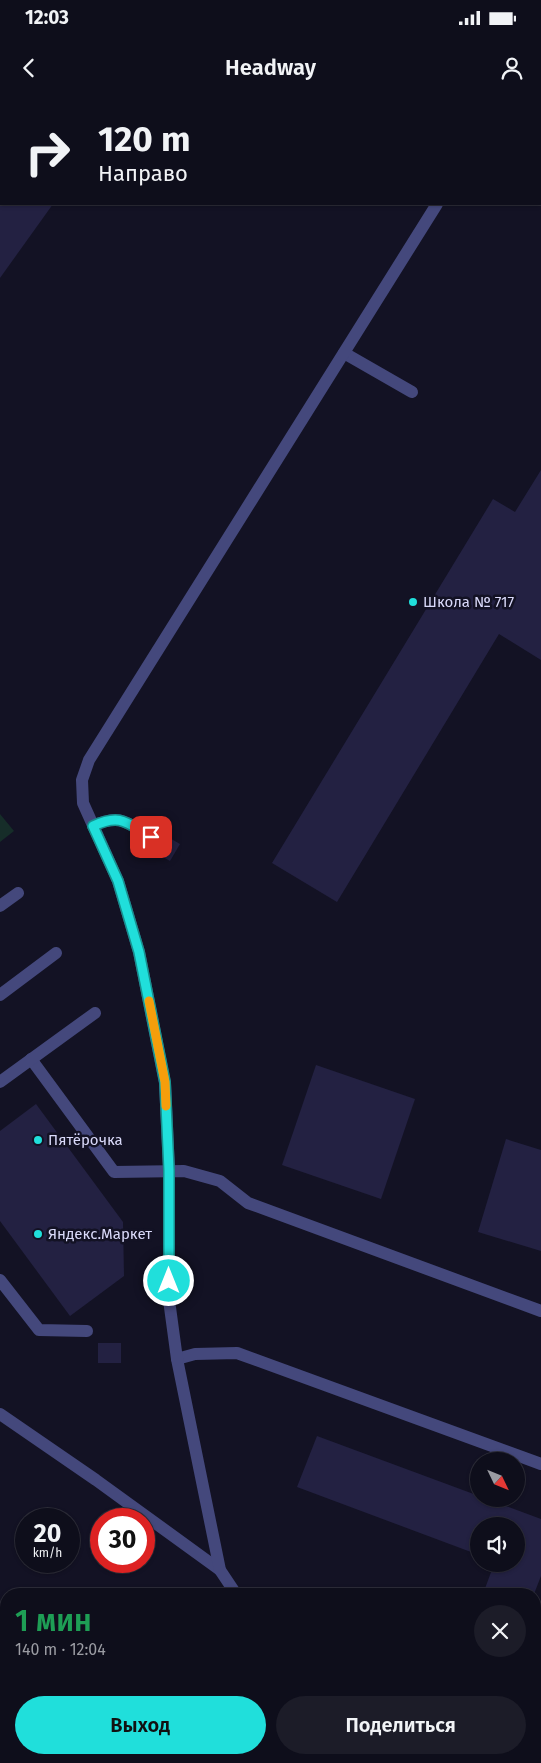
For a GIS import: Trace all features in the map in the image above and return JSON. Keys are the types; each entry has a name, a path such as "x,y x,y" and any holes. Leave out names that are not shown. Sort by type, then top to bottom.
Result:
{"street":[{"path":"220,1570 177,1359 169,1300 169,1170 165,1082 139,952 118,881 82,803 82,780 89,760 436,205"},
{"path":"344,353 412,392"},
{"path":"93,826 108,819 122,820 151,837"},
{"path":"0,906 18,893"},
{"path":"0,995 56,953"},
{"path":"0,1082 95,1012"},
{"path":"32,1059 114,1172 184,1171 220,1181 248,1203 541,1311"},
{"path":"0,1280 39,1330 87,1331"},
{"path":"177,1359 195,1354 237,1353 541,1464"},
{"path":"0,1414 96,1480 220,1570 232,1588"}],"green space":[{"path":"0,814 14,831 0,842"}],"building":[{"path":"0,205 52,205 0,278"},
{"path":"541,470 541,660 499,634 337,902 272,863 493,499 515,512"},
{"path":"161,833 180,844 170,861 151,850"},
{"path":"316,1065 415,1099 381,1199 282,1165"},
{"path":"36,1104 123,1222 124,1276 70,1316 0,1221 0,1131"},
{"path":"506,1139 541,1150 541,1251 478,1232"},
{"path":"98,1343 121,1343 121,1363 98,1363"},
{"path":"317,1436 470,1493 470,1508 511,1508 541,1519 541,1576 536,1588 485,1588 491,1572 525,1572 525,1517 470,1517 470,1552 297,1487"}],"slow traffic":[{"path":"149,1001 165,1082 166,1106"}],"place":[{"name":"Школа № 717","path":"413,602"},
{"name":"Пятёрочка","path":"38,1140"},
{"name":"Яндекс.Маркет","path":"38,1234"}],"route":[{"path":"151,837 122,820 108,819 93,826 118,881 139,952 165,1082 169,1170 169,1281"}]}
